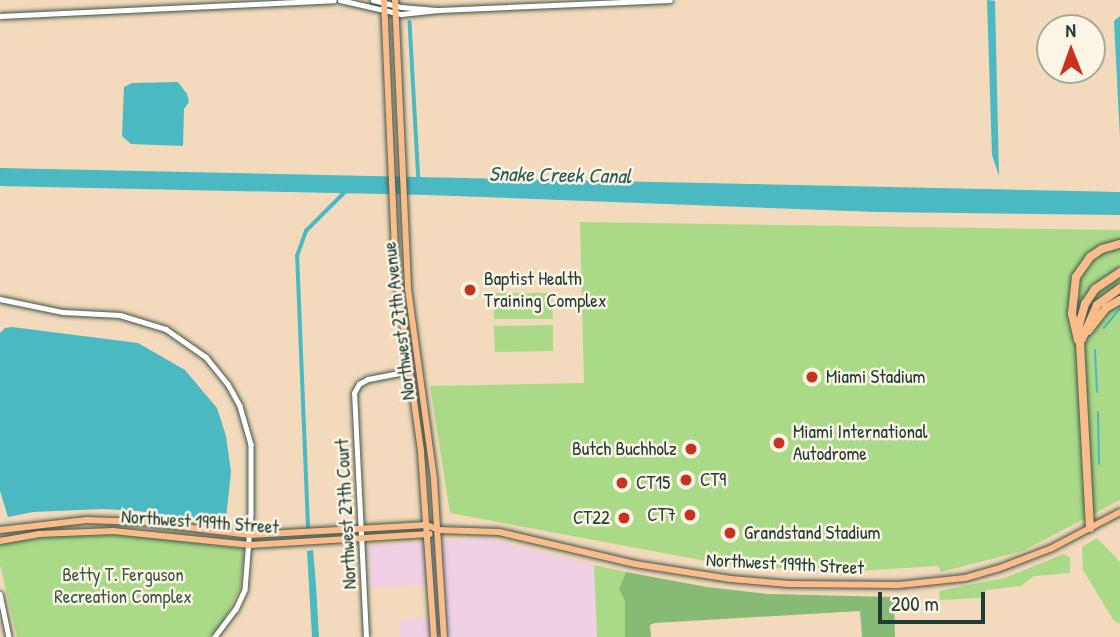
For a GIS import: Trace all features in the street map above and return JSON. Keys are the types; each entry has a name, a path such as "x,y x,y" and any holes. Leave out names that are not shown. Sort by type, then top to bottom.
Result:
{"highway":[{"path":"1082,351 1073,327 1074,281 1090,257 1102,249 1120,244"},
{"path":"1090,528 1082,339 1079,325 1085,304 1101,284 1120,272"},
{"path":"1082,339 1097,305 1120,288"},
{"path":"1082,339 1106,308 1120,300"}],"main road":[{"name":"Northwest 27th Avenue","path":"384,4 391,174 401,319 417,424 428,535 434,637"},
{"name":"Northwest 27th Avenue","path":"395,6 411,319 428,423 444,637"},
{"path":"401,319 411,319"},
{"path":"417,424 428,423"},
{"name":"Northwest 199th Street","path":"0,530 38,523 115,520 250,535 427,525 438,530 499,532 682,573 789,584 907,584 965,578 1027,559 1120,512"},
{"name":"Northwest 199th Street","path":"0,541 39,534 113,531 250,545 428,535 438,530"}],"street":[{"path":"0,17 334,0"},
{"path":"340,0 439,9 670,0"},
{"path":"373,0 384,4"},
{"path":"0,299 63,312 131,317 166,329 194,346 228,384 248,429 252,463 250,545 244,590 228,621 215,637"},
{"name":"Northwest 27th Court","path":"366,637 355,389 368,379 409,371"},
{"path":"0,594 9,637"}],"shaded area":[{"path":"485,538 594,565 597,637 400,637 399,620 446,616 444,583 371,588 368,546"}],"green space":[{"name":"Miami International Autodrome","path":"580,222 1120,230 1120,500 1023,551 941,572 938,566 838,572 722,564 450,513 430,386 584,383"},
{"path":"494,293 552,293 553,319 494,319"},
{"path":"553,325 553,351 495,352 494,326"},
{"name":"Betty T. Ferguson Recreation Complex","path":"127,535 244,549 240,588 223,622 210,637 17,637 0,565 0,543 53,536"},
{"path":"1097,538 1120,562 1120,624 1114,621 1083,570 1082,547"},
{"path":"1064,554 1070,557 1070,573 1034,576 1021,586 987,590 980,598 940,600 939,591 1004,578"},
{"path":"594,565 626,572 619,589 625,601 625,637 597,637"},
{"path":"626,572 707,587 768,594 894,597 895,637 862,637 860,611 655,623 650,625 651,637 625,637 625,601 619,589"}],"water":[{"path":"987,0 995,1 999,176 992,155"},
{"path":"1120,16 1120,138 1114,21"},
{"path":"178,82 187,94 189,102 184,109 183,146 131,144 122,136 124,87 132,83"},
{"name":"Snake Creek Canal","path":"0,168 1120,192 1120,215 877,212 428,195 0,186"},
{"path":"5,328 138,343 185,370 217,408 226,436 231,472 226,519 219,522 103,509 33,512 8,517 0,491 0,333"},
{"path":"313,550 319,637 312,637 307,551"}],"waterway":[{"path":"410,22 419,181"},
{"path":"308,527 297,256 306,231 346,191"},
{"path":"1104,328 1120,308"},
{"path":"1095,350 1097,392"},
{"path":"1098,412 1099,464"}],"place":[{"name":"Baptist Health Training Complex","path":"470,290"},
{"name":"Miami Stadium","path":"812,377"},
{"name":"Miami International Autodrome","path":"779,443"},
{"name":"Butch Buchholz","path":"691,449"},
{"name":"CT9","path":"686,480"},
{"name":"CT15","path":"622,483"},
{"name":"CT7","path":"690,515"},
{"name":"CT22","path":"624,518"},
{"name":"Grandstand Stadium","path":"730,533"}]}
